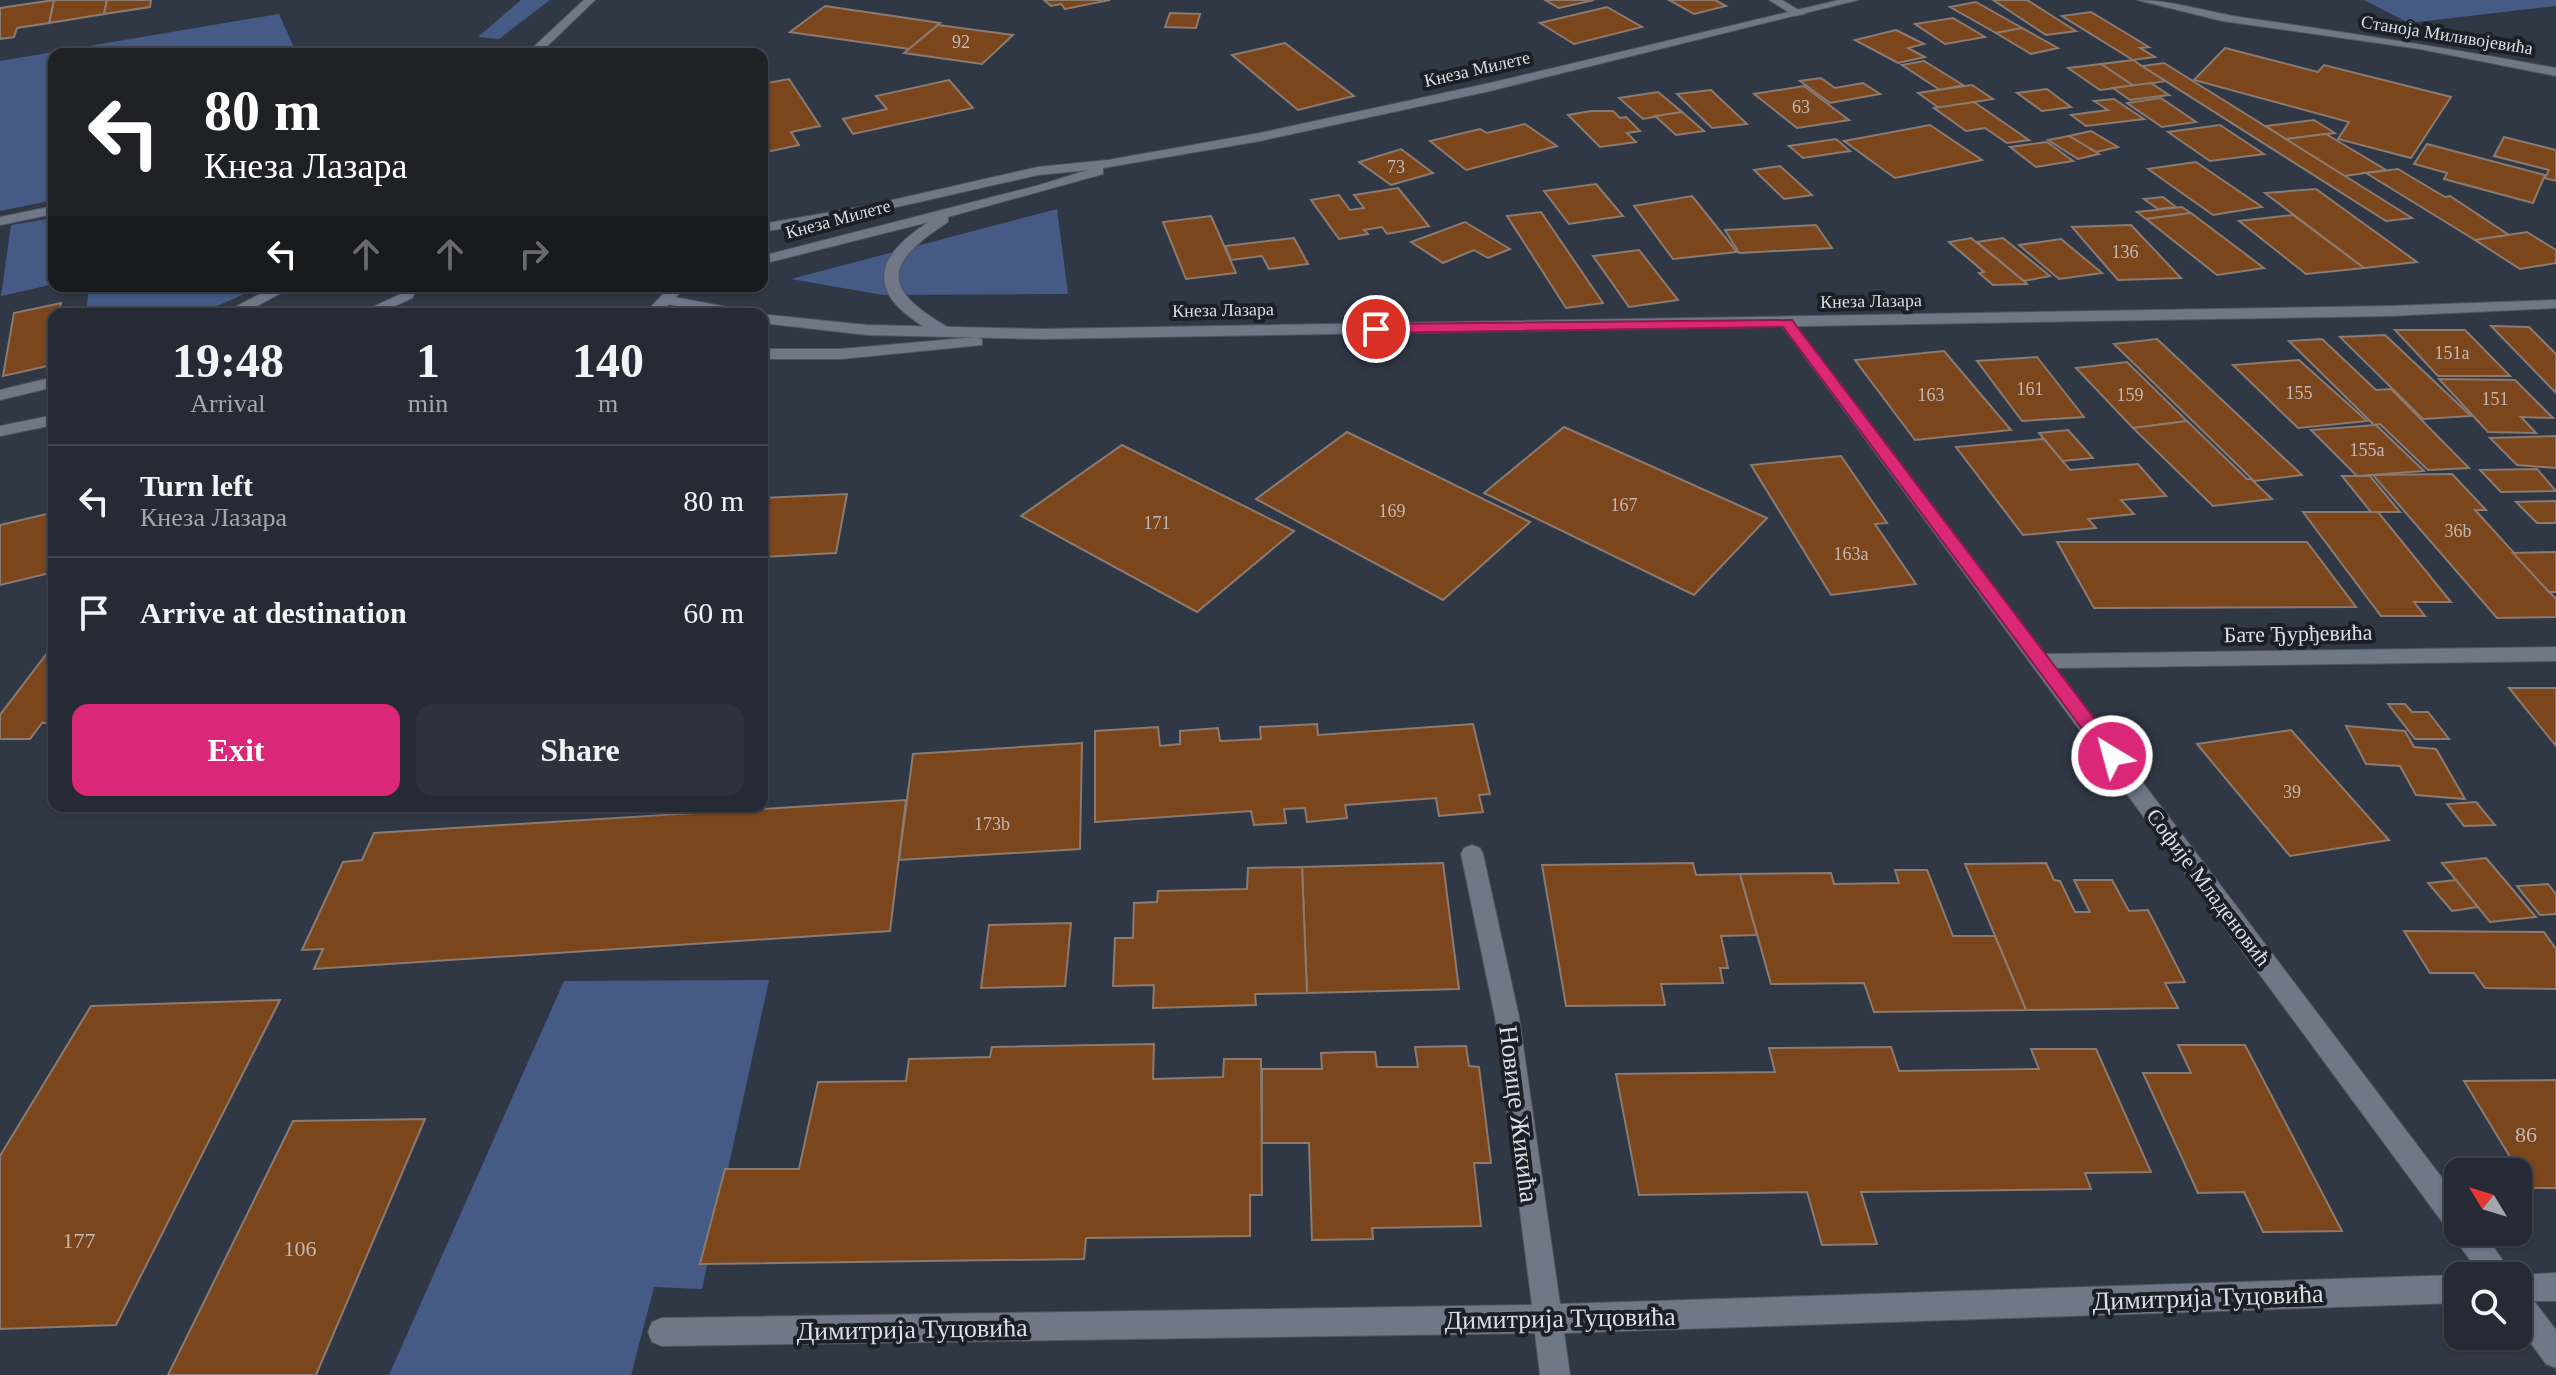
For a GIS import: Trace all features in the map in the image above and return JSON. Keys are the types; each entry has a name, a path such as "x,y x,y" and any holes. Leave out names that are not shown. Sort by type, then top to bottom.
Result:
{"street":[{"path":"538,48 590,0"},
{"path":"1774,0 1799,14"},
{"name":"Кнеза Милете","path":"768,227 866,210 1038,171 1108,164 1313,126 1853,0"},
{"name":"Станоја Миливојевића","path":"2142,0 2222,18 2420,46 2556,72"},
{"name":"Кнеза Милете","path":"768,258 1067,182 1108,164"},
{"path":"944,331 916,317 899,303 890,286 891,270 899,253 915,237 960,209"},
{"path":"0,221 48,211"},
{"path":"242,308 275,292"},
{"path":"377,308 406,292"},
{"path":"659,308 677,292"},
{"path":"681,292 722,308"},
{"name":"Кнеза Лазара","path":"768,319 831,328 1043,334 1787,323 2556,304"},
{"name":"Софије Младеновић","path":"1787,323 2444,1202"},
{"name":"Кнеза Лазара","path":"768,354 912,349 1043,334"},
{"path":"0,395 48,383"},
{"path":"0,431 48,421"},
{"name":"Бате Ђурђевића","path":"2041,661 2556,654"},
{"name":"Новице Жикића","path":"1472,854 1507,1017 1545,1319 1555,1375"},
{"path":"2532,1287 2556,1287"},
{"name":"Димитрија Туцовића","path":"662,1332 1545,1319 2444,1289"},
{"path":"2532,1321 2556,1354"}],"shaded area":[{"path":"521,0 550,0 499,39 478,37"},
{"path":"2364,0 2556,0 2556,6 2409,23"},
{"path":"279,14 294,48 77,48"},
{"path":"48,53 48,201 0,211 0,61"},
{"path":"1057,209 1068,294 883,295 791,279"},
{"path":"48,219 48,285 1,296 11,225"},
{"path":"88,292 248,292 212,308 87,308"},
{"path":"769,980 702,1289 654,1287 631,1375 389,1375 564,981"}],"building":[{"path":"54,0 107,0 104,14 49,23"},
{"path":"54,0 49,23 17,28 14,37 0,39 0,8"},
{"path":"107,0 151,0 150,7 104,14"},
{"path":"1044,0 1110,0 1065,9 1061,4 1051,6"},
{"path":"1545,0 1594,0 1559,8"},
{"path":"1669,0 1715,0 1726,6 1694,14"},
{"path":"1993,0 2027,0 2076,31 2046,35"},
{"path":"1976,2 2022,28 1996,33 1950,7"},
{"path":"825,6 940,23 909,49 790,32"},
{"path":"1607,7 1642,27 1574,44 1540,23"},
{"path":"2091,12 2149,47 2140,48 2155,57 2133,60 2062,16"},
{"path":"1170,13 1200,14 1196,28 1165,27"},
{"path":"1953,18 1985,37 1945,44 1915,24"},
{"path":"938,25 1013,35 982,64 904,53"},
{"path":"2022,28 2058,48 2031,54 1996,33"},
{"path":"1896,30 1924,44 1908,48 1925,57 1898,63 1855,40"},
{"path":"1285,43 1354,96 1298,110 1232,55"},
{"path":"2225,48 2318,72 2324,65 2451,97 2411,158 2338,139 2349,122 2194,80"},
{"path":"2133,60 2166,81 2134,86 2101,64"},
{"path":"1924,61 1963,85 1940,90 1902,65"},
{"path":"2164,63 2412,218 2386,221 2142,66"},
{"path":"2101,64 2134,86 2100,90 2068,68"},
{"path":"1821,78 1835,88 1863,83 1880,94 1830,103 1800,81"},
{"path":"789,79 820,126 791,132 799,145 768,152 768,83"},
{"path":"949,80 973,108 853,134 843,119 887,109 876,96"},
{"path":"2151,83 2169,95 2130,100 2113,88"},
{"path":"1972,85 1993,99 1939,108 1918,93"},
{"path":"1804,86 1849,120 1797,128 1754,94"},
{"path":"2047,89 2071,107 2042,111 2017,93"},
{"path":"1711,90 1747,124 1712,128 1677,94"},
{"path":"1658,92 1682,112 1643,119 1619,98"},
{"path":"2161,98 2196,122 2162,127 2127,103"},
{"path":"2114,99 2144,119 2086,126 2071,115 2108,110 2094,101"},
{"path":"1974,102 2029,140 2007,143 1985,128 1966,131 1934,108"},
{"path":"1613,111 1620,118 1626,117 1640,131 1627,133 1636,142 1600,147 1568,115"},
{"path":"1682,112 1704,131 1676,135 1655,116"},
{"path":"2314,120 2335,133 2286,139 2266,126"},
{"path":"1525,124 1557,146 1466,170 1430,141 1480,129 1487,133"},
{"path":"1930,125 1982,160 1895,178 1844,141"},
{"path":"2220,125 2264,154 2210,161 2168,132"},
{"path":"2091,131 2118,147 2096,152 2069,136"},
{"path":"2326,134 2386,170 2345,176 2286,139"},
{"path":"2069,136 2099,154 2078,159 2048,140"},
{"path":"2504,137 2556,150 2556,181 2545,178 2549,170 2494,156"},
{"path":"1836,139 1850,151 1803,158 1789,146"},
{"path":"2047,142 2073,161 2036,167 2010,147"},
{"path":"2427,144 2545,175 2533,203 2444,179 2447,173 2414,164"},
{"path":"1401,149 1433,173 1391,185 1359,162"},
{"path":"2196,162 2262,207 2213,215 2148,169"},
{"path":"1780,166 1812,195 1784,199 1754,170"},
{"path":"2398,169 2445,197 2450,196 2509,235 2475,240 2366,173"},
{"path":"1596,184 1623,216 1569,224 1544,191"},
{"path":"1398,188 1429,226 1387,234 1382,227 1364,230 1368,234 1339,239 1311,200 1339,195 1350,210 1364,208 1354,195"},
{"path":"2316,189 2417,262 2364,268 2265,193"},
{"path":"1692,196 1737,252 1673,259 1634,206"},
{"path":"2163,197 2176,207 2158,209 2144,199"},
{"path":"2182,207 2191,213 2146,219 2137,212"},
{"path":"1541,212 1603,303 1566,308 1507,216"},
{"path":"2191,213 2264,268 2217,275 2146,219"},
{"path":"2293,215 2364,268 2306,274 2239,221"},
{"path":"1211,216 1236,273 1186,279 1163,222"},
{"path":"1465,222 1510,249 1488,258 1474,250 1443,263 1411,242"},
{"path":"1816,225 1832,248 1739,253 1725,230"},
{"path":"2131,225 2181,278 2118,280 2072,227"},
{"path":"2527,232 2556,250 2556,263 2520,269 2475,240"},
{"path":"1294,238 1308,264 1269,269 1262,256 1231,260 1225,246"},
{"path":"1971,238 2027,284 1993,285 1979,273 1984,272 1949,242"},
{"path":"2003,238 2050,276 2024,281 1977,242"},
{"path":"2061,239 2102,273 2059,279 2019,245"},
{"path":"1639,250 1678,300 1629,307 1593,256"},
{"path":"61,303 60,308 48,308 48,366 3,376 14,313"},
{"path":"2491,326 2529,327 2556,354 2556,393"},
{"path":"2395,330 2465,330 2510,376 2438,376"},
{"path":"2385,335 2471,416 2423,419 2340,337"},
{"path":"2157,339 2302,475 2254,481 2114,344"},
{"path":"2322,339 2376,390 2391,389 2469,468 2428,470 2380,424 2374,425 2289,341"},
{"path":"1944,351 2011,430 1915,440 1855,360"},
{"path":"2037,357 2084,417 2022,421 1977,361"},
{"path":"2299,360 2367,421 2298,428 2233,365"},
{"path":"2127,362 2187,421 2133,428 2076,368"},
{"path":"2439,379 2515,380 2553,418 2521,417 2536,433 2488,432"},
{"path":"2187,421 2272,499 2213,506 2133,428"},
{"path":"2376,425 2424,471 2357,476 2311,430"},
{"path":"1564,427 1767,518 1694,595 1484,493"},
{"path":"2068,430 2093,458 2062,461 2039,433"},
{"path":"1347,432 1530,522 1443,600 1256,499"},
{"path":"2556,436 2556,468 2517,465 2490,438"},
{"path":"2044,439 2070,470 2138,464 2166,496 2121,500 2134,514 2088,519 2096,528 2023,535 1956,447"},
{"path":"1122,445 1294,531 1197,612 1021,516"},
{"path":"1841,456 1887,523 1875,524 1916,584 1831,595 1751,465"},
{"path":"2537,469 2556,491 2501,492 2480,470"},
{"path":"2452,474 2486,510 2475,510 2556,599 2556,617 2497,618 2373,475"},
{"path":"2342,476 2370,476 2400,512 2371,512"},
{"path":"847,494 836,553 768,557 768,498"},
{"path":"2556,501 2556,523 2537,523 2516,502"},
{"path":"48,508 48,573 0,585 0,525 47,514"},
{"path":"2303,512 2378,512 2451,602 2414,602 2425,616 2381,616"},
{"path":"2057,542 2307,542 2356,607 2094,608"},
{"path":"2556,552 2556,592 2549,592 2513,553"},
{"path":"48,652 48,723 42,723 30,739 0,739 0,715"},
{"path":"2509,688 2556,688 2556,746"},
{"path":"2388,704 2405,704 2412,712 2428,712 2449,739 2415,739"},
{"path":"1317,724 1318,735 1473,724 1490,794 1479,795 1483,812 1439,816 1436,798 1345,805 1347,818 1307,822 1305,808 1284,809 1286,823 1254,825 1251,811 1095,822 1095,731 1158,727 1160,746 1180,744 1180,731 1218,728 1220,741 1261,739 1260,727"},
{"path":"2346,726 2405,731 2414,747 2436,749 2465,799 2416,795 2400,766 2366,764"},
{"path":"2291,730 2389,840 2290,856 2197,744"},
{"path":"1082,743 1080,849 899,860 913,754"},
{"path":"906,800 890,931 314,969 323,949 302,950 343,862 362,860 374,833 713,812 768,812 768,809"},
{"path":"2476,802 2495,825 2464,826 2447,804"},
{"path":"2486,858 2536,917 2490,922 2442,863"},
{"path":"1443,863 1459,989 1307,993 1302,867"},
{"path":"1693,863 1696,875 1740,874 1757,935 1721,936 1728,968 1720,968 1723,983 1661,984 1665,1005 1566,1006 1542,865"},
{"path":"2046,863 2054,880 2060,881 2075,912 2090,912 2074,880 2112,880 2129,911 2148,910 2185,982 2165,983 2178,1008 2026,1010 1965,864"},
{"path":"1302,867 1307,993 1255,994 1256,1005 1153,1008 1154,985 1113,986 1115,938 1133,938 1134,903 1157,902 1158,891 1247,889 1248,868"},
{"path":"1895,870 1927,870 1953,936 1995,936 2026,1010 1874,1012 1864,983 1771,984 1740,874 1831,873 1834,884 1899,883"},
{"path":"2456,880 2478,907 2452,911 2428,883"},
{"path":"2548,884 2556,894 2556,914 2540,915 2517,886"},
{"path":"1071,923 1065,986 981,988 989,925"},
{"path":"2404,931 2544,932 2556,949 2556,989 2485,988 2474,973 2430,973"},
{"path":"280,1000 116,1325 0,1329 0,1156 91,1006"},
{"path":"1154,1044 1153,1079 1223,1077 1224,1059 1261,1059 1262,1195 1250,1195 1250,1236 1086,1238 1084,1259 700,1264 725,1169 799,1169 818,1082 906,1081 909,1059 990,1057 992,1047"},
{"path":"2178,1045 2245,1045 2342,1231 2263,1232 2244,1192 2198,1193 2143,1073 2191,1073"},
{"path":"1466,1046 1469,1066 1479,1067 1491,1163 1474,1163 1481,1226 1372,1228 1373,1239 1312,1240 1309,1143 1262,1143 1262,1069 1322,1069 1321,1053 1348,1052 1375,1052 1377,1067 1418,1067 1415,1047"},
{"path":"1891,1047 1899,1071 2039,1069 2031,1049 2096,1049 2151,1172 2085,1173 2091,1189 1861,1192 1877,1244 1822,1245 1807,1192 1639,1195 1616,1074 1775,1072 1769,1048"},
{"path":"2556,1080 2556,1188 2532,1188 2532,1158 2511,1158 2464,1081"},
{"path":"425,1119 316,1375 168,1375 293,1121"}],"route":[{"path":"1376,329 1787,323 2112,756"}]}
